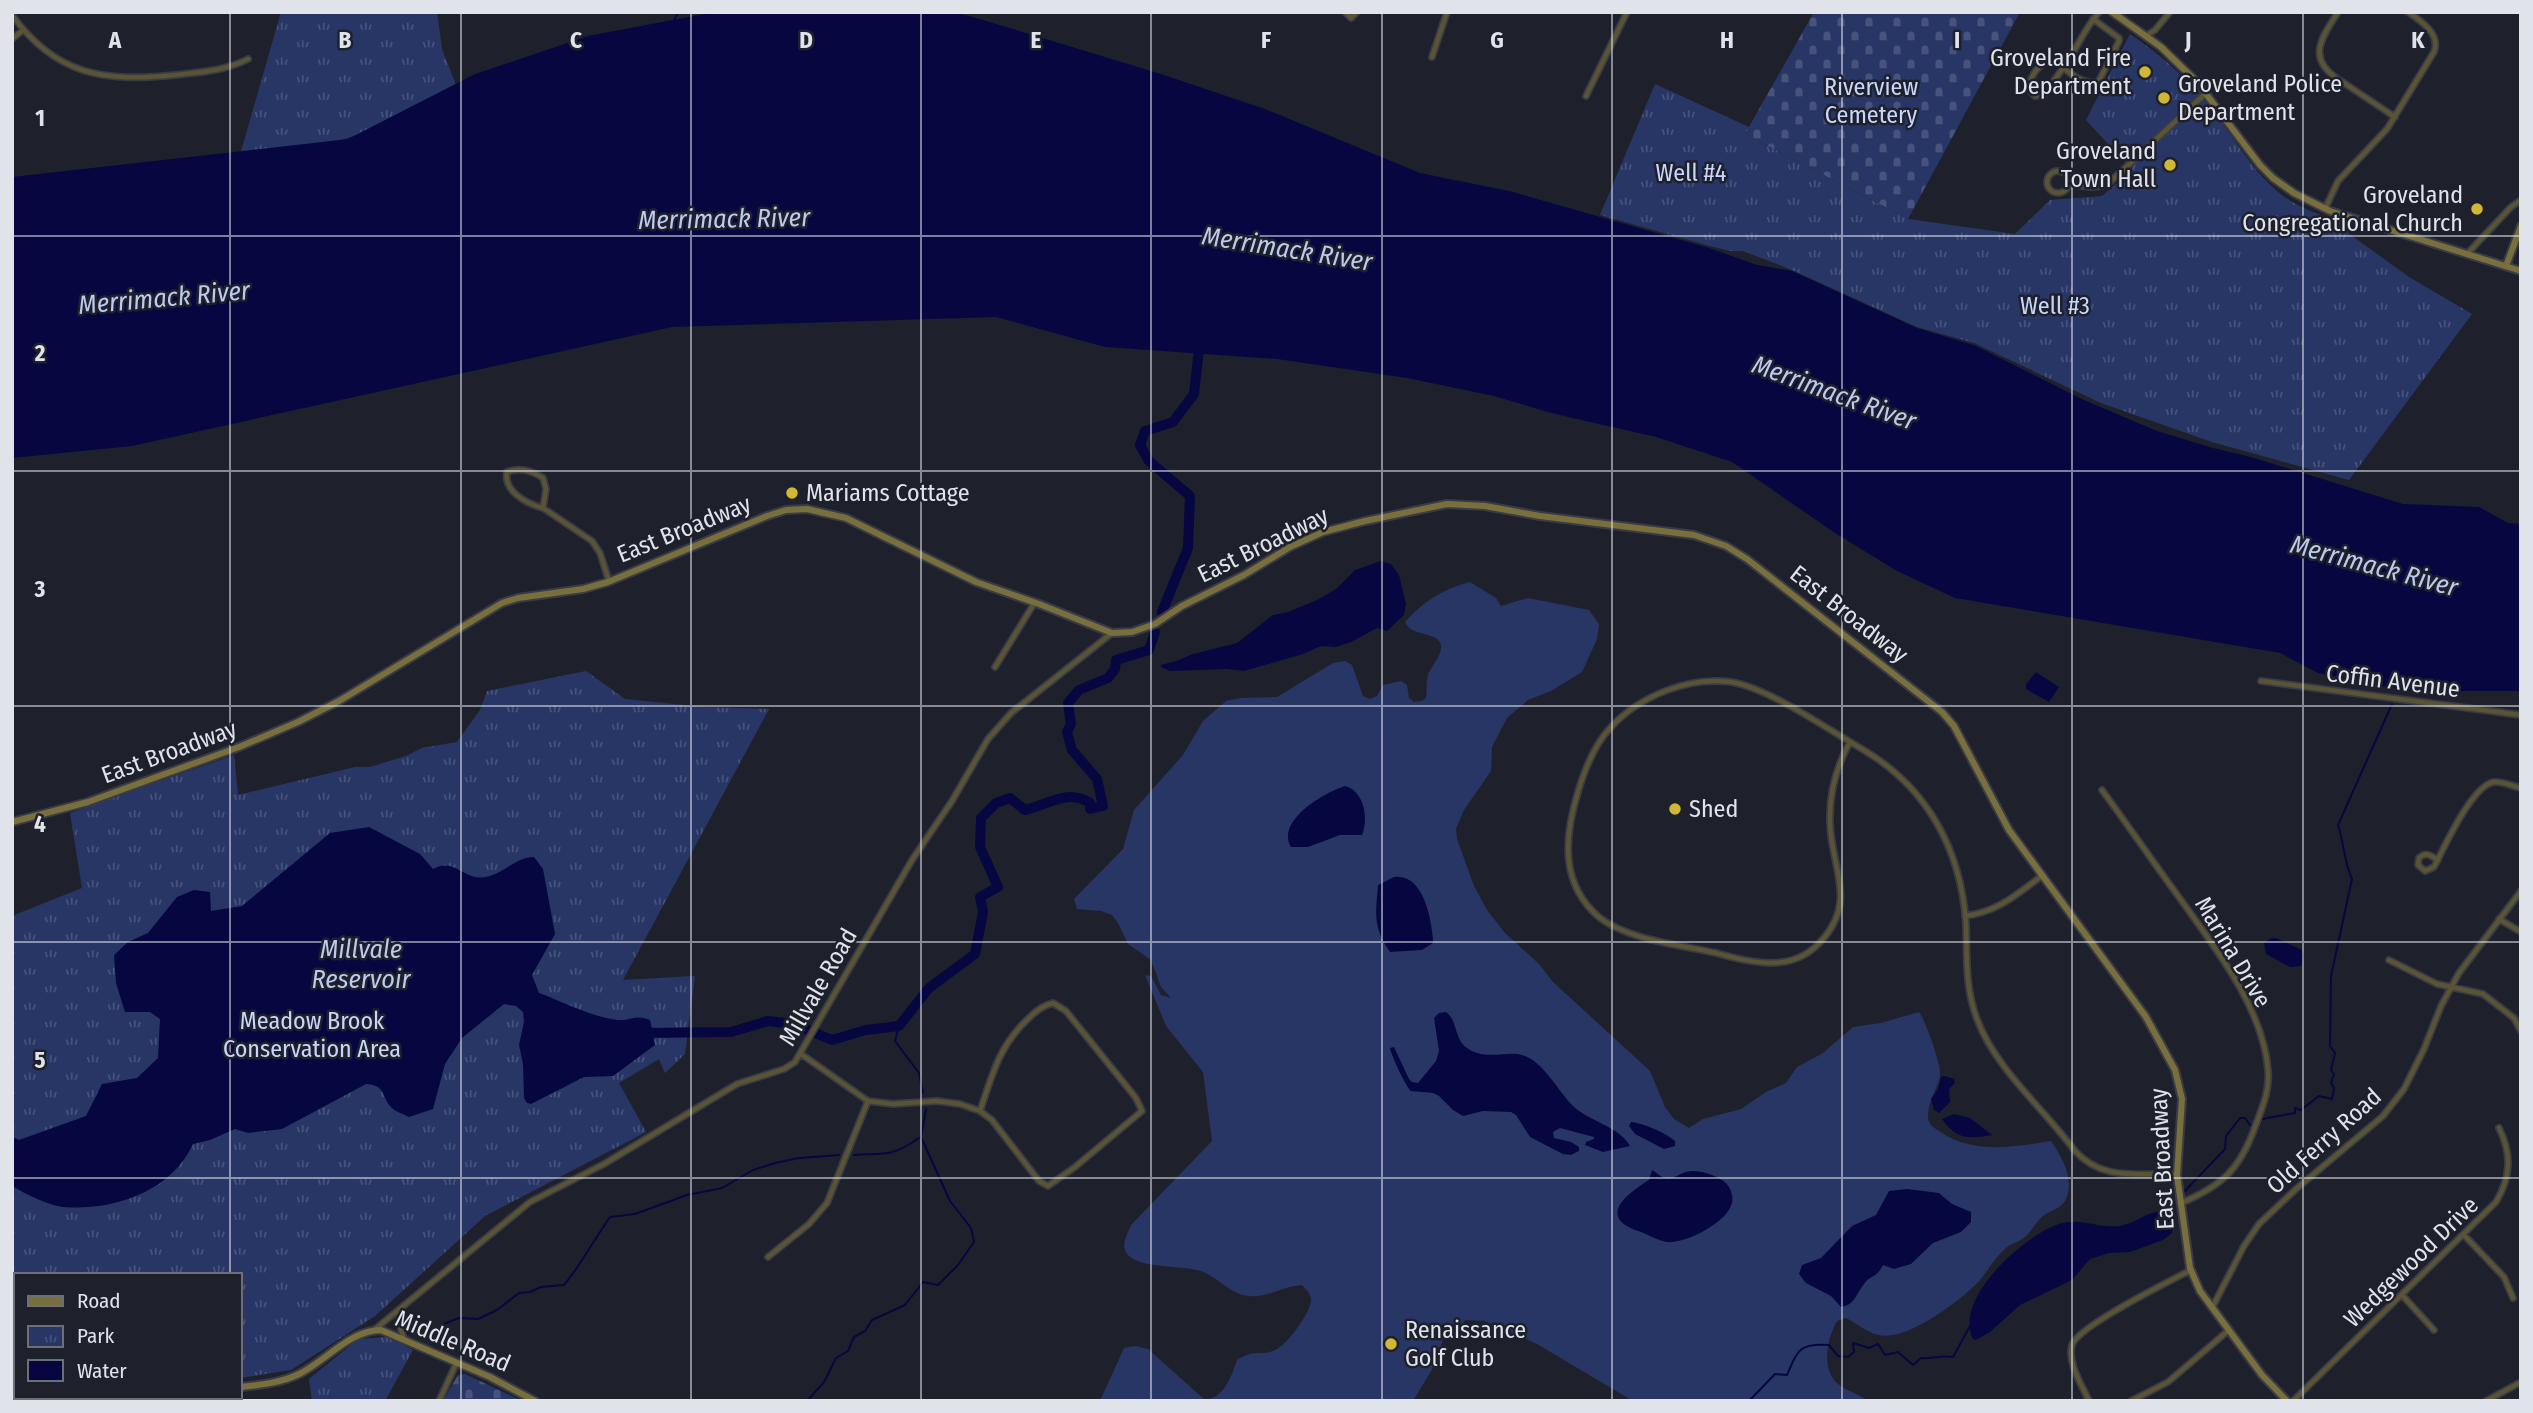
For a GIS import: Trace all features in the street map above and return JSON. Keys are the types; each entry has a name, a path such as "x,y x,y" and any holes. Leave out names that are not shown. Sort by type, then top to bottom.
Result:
{"street":[{"path":"1345,12 1351,18 1357,12"},
{"path":"1432,57 1447,12"},
{"path":"1586,96 1627,12"},
{"path":"2093,19 2116,34 2119,41 2097,83 2074,76 2063,66 2054,61 2038,67 2029,83 2031,93 2039,97 2045,94 2063,66 2093,19 2099,12"},
{"path":"2112,12 2161,47 2206,92 2260,165 2294,193 2325,209 2521,271"},
{"path":"2145,36 2155,30 2170,12"},
{"path":"2338,12 2321,42 2322,64 2335,77 2395,117"},
{"path":"2325,209 2342,174 2377,142 2395,117 2436,46 2434,36 2425,25 2407,12"},
{"path":"12,15 41,48 66,63 117,78 145,78 220,70 248,59"},
{"path":"12,39 23,30"},
{"path":"2068,184 2091,187 2104,186 2110,182 2206,92"},
{"path":"2057,172 2066,175 2068,184 2066,190 2057,193 2050,190 2047,182 2051,174 2057,172"},
{"path":"2467,255 2511,207 2521,200"},
{"path":"2506,266 2521,226"},
{"path":"543,508 546,489 543,478 526,470 507,472 506,481 513,493 543,508 592,541 600,552 609,581"},
{"name":"East Broadway","path":"12,822 88,802 298,722 339,701 502,603 518,598 583,589 609,581 786,510 807,509 855,521 976,582 1112,633 1132,632 1155,624 1182,606 1311,537 1365,520 1433,506 1473,504 1581,522 1695,535 1726,546 1747,559 1942,712 1954,726 2010,830 2146,1017 2175,1070 2182,1099 2178,1175 2191,1270 2197,1286 2212,1308 2262,1375 2287,1401"},
{"path":"995,667 1035,603"},
{"name":"Millvale Road","path":"374,1330 530,1202 604,1164 737,1084 791,1066 801,1054 901,878 952,801 988,738 1011,713 1112,633"},
{"path":"1850,742 1835,776 1830,812 1832,848 1841,885 1840,904 1828,933 1805,954 1788,962 1763,964 1630,933 1603,920 1579,893 1570,873 1567,842 1569,822 1584,772 1597,744 1609,729 1639,704 1676,687 1712,681 1739,684 1762,691 1876,757 1901,777 1932,813 1954,856 1962,887 1969,991 1980,1028 1993,1050 2075,1151 2090,1165 2109,1173 2178,1175"},
{"name":"Coffin Avenue","path":"2261,681 2521,715"},
{"path":"2438,860 2425,854 2419,858 2418,865 2421,870 2433,869 2438,860 2470,802 2482,788 2497,782 2521,788"},
{"name":"Marina Drive","path":"2102,790 2223,961 2256,1023 2266,1056 2266,1096 2244,1155 2234,1170 2221,1181 2181,1203"},
{"path":"1965,916 1993,910 2043,875"},
{"name":"Old Ferry Road","path":"2212,1308 2244,1246 2269,1213 2383,1116 2404,1089 2451,987 2521,891"},
{"path":"2499,919 2521,932"},
{"path":"2389,960 2437,984 2483,994 2514,1018 2521,1031"},
{"path":"801,1054 868,1101 893,1104 937,1101 960,1104 980,1111 992,1120 1039,1181 1048,1186 1140,1115 1142,1109 1066,1011 1053,1003 1045,1004 1035,1012 1006,1042 980,1111"},
{"path":"768,1257 809,1224 827,1203 868,1101"},
{"name":"Wedgewood Drive","path":"2293,1401 2490,1209 2505,1185 2509,1161 2499,1128"},
{"path":"2464,1235 2504,1277 2513,1298"},
{"path":"2089,1401 2073,1362 2071,1347 2074,1340 2081,1332 2099,1321 2191,1270"},
{"path":"2402,1295 2434,1330"},
{"path":"399,1310 398,1323 404,1339"},
{"name":"Middle Road","path":"242,1387 298,1375 356,1337 374,1330 387,1331 490,1377 535,1401"},
{"path":"2131,1401 2168,1382 2229,1330"},
{"path":"439,1401 456,1364"},
{"path":"2486,1401 2521,1382"},
{"path":"104,1401 128,1399"}],"green space":[{"path":"281,12 437,12 442,49 456,85 360,134 328,144 240,155"},
{"name":"Riverview Cemetery","path":"1814,12 2020,12 1908,219 1745,134"},
{"path":"2130,34 2154,51 2187,81 2207,103 2260,175 2282,195 2307,210 2350,223 2348,233 2409,277 2472,314 2349,480 2212,442 2101,403 1974,343 1917,327 1792,270 1743,251 1710,246 1600,215 1655,84 1749,127 1745,134 1908,219 2015,234 2050,200 2102,196 2132,170 2086,120"},
{"name":"Renaissance Golf Club","path":"1470,582 1496,598 1501,606 1528,598 1589,610 1599,624 1597,639 1582,672 1551,691 1528,700 1507,718 1492,747 1491,771 1464,810 1456,829 1457,839 1474,886 1487,910 1505,933 1539,964 1553,982 1650,1071 1665,1107 1674,1119 1689,1128 1703,1119 1741,1109 1766,1092 1786,1083 1797,1067 1823,1053 1853,1027 1881,1023 1919,1012 1932,1041 1940,1072 1928,1111 1931,1125 1954,1140 1981,1146 2010,1147 2051,1141 2063,1162 2069,1185 2063,1204 2041,1218 2024,1238 2007,1247 1980,1280 1933,1318 1904,1332 1890,1335 1875,1334 1846,1318 1837,1321 1828,1347 1830,1374 1842,1387 1867,1401 1633,1401 1537,1344 1485,1321 1466,1320 1443,1339 1437,1361 1413,1401 1100,1401 1124,1348 1136,1346 1148,1349 1205,1400 1212,1398 1226,1385 1237,1360 1252,1354 1273,1351 1285,1343 1303,1320 1311,1299 1302,1285 1263,1295 1242,1295 1201,1271 1141,1262 1127,1254 1124,1243 1132,1224 1212,1141 1203,1072 1166,1026 1145,975 1151,976 1161,995 1171,998 1161,987 1151,960 1128,944 1112,915 1077,909 1074,899 1123,849 1134,810 1183,755 1203,721 1226,701 1277,697 1333,663 1345,661 1352,665 1363,696 1370,699 1377,696 1383,685 1401,681 1407,685 1409,698 1414,702 1426,698 1428,675 1439,656 1441,646 1434,637 1414,631 1405,622 1434,597"},
{"name":"Meadow Brook Conservation Area","path":"586,671 625,699 703,707 769,709 623,980 695,976 685,1054 665,1073 659,1059 619,1083 646,1132 485,1216 375,1316 291,1370 242,1378 242,1273 14,1273 12,1313 12,916 82,888 70,813 234,755 238,795 355,767 370,767 422,748 457,742 480,710 487,691"},
{"path":"387,1337 413,1350 385,1401 312,1401 309,1379 358,1339"},
{"path":"465,1374 522,1401 443,1401 458,1375"}],"water":[{"name":"Merrimack River","path":"715,12 954,12 983,20 1265,109 1420,173 1509,191 1709,248 1757,265 1792,271 1917,328 1976,346 2084,400 2157,431 2403,504 2479,507 2508,523 2521,524 2521,691 2407,691 2318,673 2280,653 1955,598 1897,571 1835,533 1732,462 1656,437 1551,413 1494,396 1407,378 1277,359 1105,347 996,317 672,327 132,446 12,458 12,177 348,139 475,74 588,36"},
{"path":"1381,561 1391,564 1399,575 1406,604 1404,615 1387,631 1377,628 1336,647 1321,646 1244,671 1170,671 1161,667 1193,654 1237,643 1273,615 1317,600 1336,589 1355,570"},
{"path":"2036,672 2059,687 2049,702 2026,689 2026,684"},
{"path":"1345,786 1357,793 1361,799 1365,813 1362,835 1340,835 1308,847 1291,847 1288,837 1296,818 1315,801"},
{"name":"Millvale Reservoir","path":"369,827 420,854 433,869 445,865 475,877 491,876 519,861 534,857 543,869 555,934 532,975 539,993 588,1013 608,1018 650,1020 655,1045 613,1076 584,1077 531,1104 527,1103 524,1098 523,1064 519,1045 524,1022 523,1012 516,1006 504,1004 462,1038 445,1064 433,1109 409,1117 392,1108 381,1089 366,1084 282,1129 248,1133 235,1129 193,1144 170,1175 138,1195 120,1201 101,1206 63,1207 44,1202 12,1186 12,1137 19,1140 86,1116 102,1084 137,1078 158,1058 160,1019 150,1012 125,1012 116,983 114,955 128,942 148,933 177,897 194,890 210,892 211,911 242,906 330,833"},
{"path":"1394,877 1412,882 1424,898 1433,943 1422,950 1390,952 1380,935 1376,919 1378,885"},
{"path":"2271,938 2302,950 2304,957 2301,966 2290,967 2266,954 2264,943"},
{"path":"1446,1012 1467,1048 1482,1054 1519,1054 1532,1059 1573,1106 1619,1134 1630,1146 1603,1152 1585,1145 1594,1137 1560,1128 1553,1132 1554,1138 1579,1147 1579,1151 1571,1155 1563,1154 1530,1137 1516,1115 1511,1112 1483,1111 1463,1116 1433,1093 1411,1091 1390,1048 1394,1047 1409,1079 1418,1083 1436,1061 1439,1051 1434,1018 1439,1013"},
{"path":"1941,1077 1954,1079 1955,1083 1949,1089 1950,1102 1939,1113 1934,1110 1931,1099 1938,1089"},
{"path":"1954,1114 1970,1118 1992,1135 1970,1137 1958,1134 1942,1119"},
{"path":"1631,1122 1648,1126 1666,1135 1675,1141 1675,1146 1664,1149 1635,1134 1629,1126"},
{"path":"1652,1170 1668,1178 1695,1171 1718,1178 1727,1184 1732,1193 1729,1210 1704,1231 1674,1242 1663,1241 1627,1226 1617,1213 1619,1206 1631,1192 1649,1180"},
{"path":"1907,1189 1939,1193 1952,1204 1971,1212 1971,1222 1961,1232 1933,1243 1911,1264 1894,1269 1883,1265 1846,1306 1841,1307 1831,1296 1806,1283 1799,1274 1802,1265 1821,1258 1852,1226 1876,1215 1889,1191"},
{"path":"2160,1211 2168,1215 2173,1226 2172,1233 2163,1240 2130,1252 2109,1253 2090,1259 2072,1280 2020,1305 1990,1332 1973,1339 1969,1323 1973,1306 1982,1289 2010,1256 2042,1232 2056,1225 2073,1222 2120,1226"}],"waterway":[{"path":"674,21 678,12"},
{"path":"1162,612 1188,548 1190,496 1149,461 1140,445 1145,431 1173,422 1194,394 1200,340"},
{"path":"639,1033 731,1032 768,1021 794,1024 832,1040 866,1030 899,1026 929,988 975,954 983,912 980,897 998,887 980,847 981,818 996,803 1010,798 1025,810 1065,797 1082,799 1090,803 1090,809 1103,806 1097,779 1072,750 1067,732 1071,724 1068,703 1079,690 1108,678 1115,669 1116,660 1149,650 1155,632"},
{"path":"2262,1119 2295,1113 2295,1108 2301,1110 2319,1096 2332,1099 2334,1088 2331,1083 2334,1074 2331,1070 2335,1053 2330,1046 2331,976 2352,879 2338,825 2392,704"},
{"path":"899,1026 895,1041 919,1073 923,1093"},
{"path":"807,1401 824,1382 836,1358 848,1351 854,1337 865,1331 872,1320 905,1305 923,1282 938,1285 958,1265 974,1242 971,1228 950,1201 921,1137 926,1109"},
{"path":"2184,1192 2225,1149 2226,1136 2240,1118 2245,1118 2250,1125"},
{"path":"854,1155 895,1151 919,1138"},
{"path":"407,1333 433,1333 446,1323 459,1318 478,1319 497,1310 519,1293 564,1285 610,1217 635,1214 687,1195 722,1188 753,1170 775,1163 839,1155"},
{"path":"2164,1215 2173,1202"},
{"path":"1749,1401 1775,1374 1787,1375 1797,1354 1806,1347 1829,1345 1838,1356 1848,1357 1854,1352 1853,1343 1869,1348 1878,1344 1885,1355 1898,1352 1913,1365 1921,1358 1953,1357 1970,1326"}],"place":[{"name":"Groveland Fire Department","path":"2145,72"},
{"name":"Groveland Police Department","path":"2164,98"},
{"name":"Groveland Town Hall","path":"2170,165"},
{"name":"Groveland Congregational Church","path":"2477,209"},
{"name":"Mariams Cottage","path":"792,493"},
{"name":"Shed","path":"1675,809"},
{"name":"Renaissance Golf Club","path":"1391,1344"}],"park label":[{"name":"Well #4","path":"1691,173"},
{"name":"Well #3","path":"2055,306"}]}
